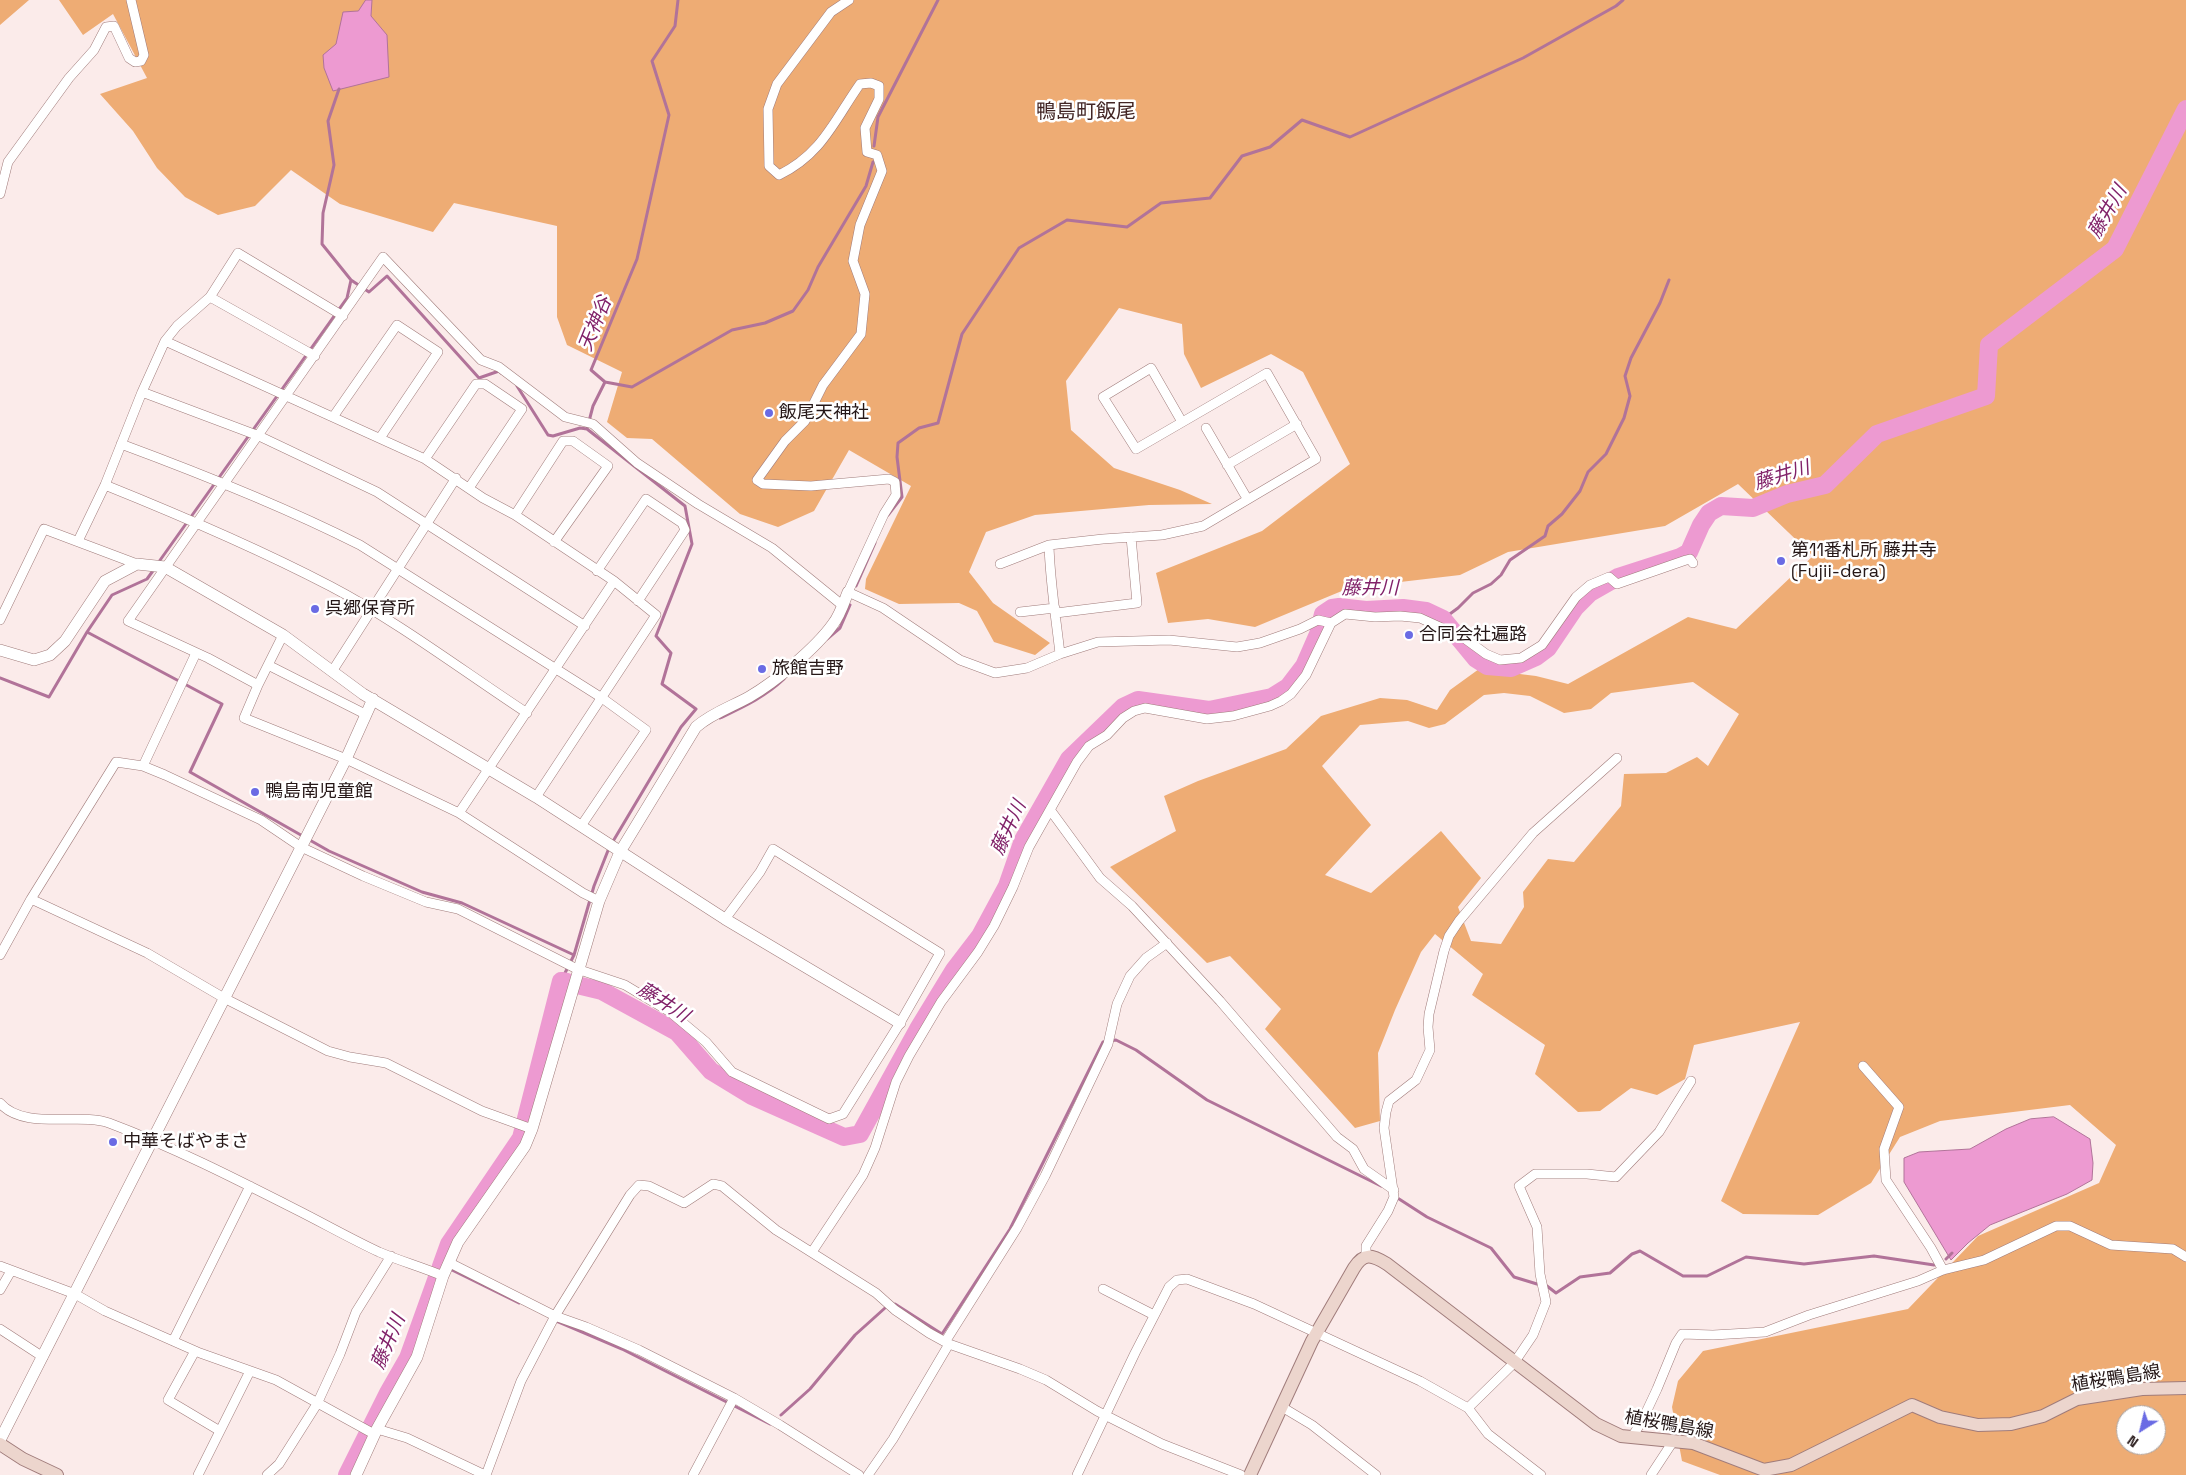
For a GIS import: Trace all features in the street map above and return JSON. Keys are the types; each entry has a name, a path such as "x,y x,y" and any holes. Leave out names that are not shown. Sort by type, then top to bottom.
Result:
{"main road":[{"name":"植桜鴨島線","path":"1366,1257 1373,1257 1387,1264 1596,1424 1621,1436 1694,1443 1764,1470 1791,1465 1912,1405 1940,1417 1978,1425 2011,1424 2043,1416 2077,1399 2142,1389 2186,1388"},
{"path":"1250,1475 1317,1333 1359,1259 1366,1257"},
{"path":"0,1442 23,1459 57,1475"}],"street":[{"path":"0,194 8,162 69,78 94,50 106,27 114,26 129,58 135,62 141,61 144,55 131,0"},
{"path":"356,1475 372,1431 417,1357 439,1275 450,1263 458,1242 525,1146 527,1128 598,901 620,852 696,726 708,716 766,687 834,624 884,514 896,495 896,482 889,479 811,486 763,484 757,480 785,441 805,420 823,385 860,334 865,294 853,261 860,225 882,171 877,155 867,152 865,128 879,100 879,86 871,83 860,84 825,140 796,167 779,176 769,166 768,109 777,84 831,12 849,0"},
{"path":"78,542 105,486 142,392 165,341 178,326 210,297 238,253 343,316"},
{"path":"258,685 128,621 383,257 481,360 499,367 565,417 589,422 636,463 698,504 772,548 842,605"},
{"path":"210,297 303,347 315,356"},
{"path":"333,417 397,325 438,352 380,438"},
{"path":"165,341 425,459 515,515 614,581 656,615 536,797"},
{"path":"1000,564 1049,546 1162,535 1203,526 1316,459 1267,372 1182,422 1136,449 1103,397 1151,368 1182,422"},
{"path":"425,459 476,384 485,384 522,410 469,488"},
{"path":"142,392 259,436 377,492 585,626"},
{"path":"1227,465 1297,424"},
{"path":"1206,428 1245,495"},
{"path":"515,515 562,441 573,442 608,466 554,542"},
{"path":"121,444 210,477 320,525 360,545 602,698 646,730 581,826"},
{"path":"333,670 456,478"},
{"path":"105,486 186,517 330,587 370,610 527,713"},
{"path":"597,571 646,498 682,523 685,530 638,601"},
{"path":"0,620 44,529 137,564 165,567 283,635 372,700 490,768 725,919 900,1023"},
{"path":"1020,612 1137,604 1131,537"},
{"path":"1049,546 1051,587 1060,654"},
{"path":"848,592 883,608 960,660 995,673 1037,665 1060,654 1098,642 1169,640 1237,647 1260,643 1345,614 1420,618 1464,638 1486,654 1500,660 1521,658 1542,645 1576,597 1590,585 1605,578 1614,580 1617,584 1686,560 1694,562"},
{"path":"0,650 34,660 50,655 65,641 105,581 137,564"},
{"path":"459,813 614,581"},
{"path":"812,1252 863,1175 896,1082 909,1056 941,1002 994,926 1013,887 1029,847 1077,762 1089,746 1107,735 1123,718 1134,711 1145,708 1207,718 1232,716 1270,706 1281,701 1299,686 1325,622"},
{"path":"283,635 244,718 346,759 459,813 598,901"},
{"path":"143,766 196,653"},
{"path":"268,664 366,714"},
{"path":"0,1442 151,1140 346,759 372,700"},
{"path":"1366,1257 1366,1246 1388,1211 1394,1193 1384,1128 1386,1112 1389,1101 1416,1080 1430,1050 1429,1014 1449,936 1533,833 1616,758"},
{"path":"0,955 31,899 116,762 143,766 305,839 363,876 426,902 458,909 577,969 625,985 670,1012 706,1042 732,1072 829,1119 843,1114 900,1023 940,953 774,849 760,872 725,919"},
{"path":"1051,811 1100,878 1132,906 1220,1000 1337,1136 1353,1149 1364,1169 1394,1193"},
{"path":"31,899 147,953 224,998 328,1051 386,1063 482,1111 527,1128"},
{"path":"868,1475 892,1439 1036,1194 1108,1041 1117,1004 1130,976 1146,958 1167,943"},
{"path":"1863,1066 1899,1106 1884,1149 1886,1180 1943,1270"},
{"path":"1468,1408 1514,1363 1532,1335 1546,1302 1540,1274 1537,1227 1519,1186 1535,1174 1588,1174 1616,1177 1659,1132 1692,1081"},
{"path":"0,1103 3,1107 23,1116 58,1120 103,1120 250,1186 391,1256 439,1275"},
{"path":"0,1266 75,1294 105,1311 195,1351 276,1380 317,1404 372,1431 407,1438 486,1475 521,1381 554,1319 630,1195 639,1185 648,1186 684,1203 713,1184 722,1186 776,1230 876,1293 895,1310 929,1334 947,1343 1046,1380 1106,1415 1162,1444 1241,1475"},
{"path":"173,1341 250,1186"},
{"path":"1632,1437 1642,1421 1676,1342 1682,1334 1713,1335 1765,1332 1809,1315 1918,1281 1943,1270 1984,1260 2056,1226 2070,1226 2112,1245 2173,1249 2186,1257"},
{"path":"267,1475 279,1464 317,1404 340,1354 356,1312 391,1256"},
{"path":"450,1263 554,1319 586,1326 639,1350 733,1402 780,1425 859,1475"},
{"path":"0,1290 11,1271"},
{"path":"1076,1475 1169,1287 1177,1280 1187,1279 1254,1304 1403,1372 1468,1408 1488,1434 1542,1475"},
{"path":"1103,1288 1154,1315"},
{"path":"0,1329 43,1357"},
{"path":"195,1351 168,1400 220,1431"},
{"path":"198,1475 250,1371"},
{"path":"693,1475 733,1402"},
{"path":"1282,1407 1312,1425 1376,1475"},
{"path":"1651,1475 1672,1442"}],"shaded area":[{"path":"0,0 29,0 0,25"},
{"path":"59,0 2186,0 2186,1475 1720,1475 1682,1461 1672,1407 1678,1381 1703,1351 1908,1309 1978,1236 2099,1183 2116,1145 2070,1105 1940,1121 1900,1137 1871,1183 1818,1215 1743,1214 1721,1201 1800,1022 1694,1045 1685,1079 1657,1095 1631,1088 1600,1111 1578,1112 1535,1074 1545,1045 1472,995 1483,974 1435,934 1421,952 1378,1053 1380,1121 1355,1128 1265,1029 1281,1009 1230,956 1207,963 1110,867 1176,831 1164,796 1198,781 1286,749 1321,716 1380,698 1407,700 1437,710 1450,690 1479,669 1536,676 1568,684 1688,617 1736,629 1813,556 1738,484 1665,526 1508,552 1460,575 1349,588 1255,627 1208,619 1168,623 1156,573 1262,531 1350,464 1303,372 1271,354 1201,388 1184,354 1182,324 1119,308 1066,381 1071,430 1114,468 1180,490 1212,504 1149,505 1035,515 986,532 969,572 993,603 1050,643 1035,655 994,642 977,611 959,603 899,604 865,589 866,579 911,486 849,450 814,511 778,527 740,514 652,439 627,438 607,422 622,372 567,345 557,317 557,226 454,203 433,232 340,204 291,170 255,206 218,215 185,197 157,168 133,131 100,94 147,78 113,14 83,35","holes":["1693,682 1739,714 1708,766 1697,757 1666,773 1624,774 1621,806 1574,862 1548,859 1523,892 1524,907 1501,944 1471,941 1458,907 1481,878 1441,831 1371,893 1325,875 1371,825 1322,766 1360,725 1408,721 1429,728 1445,724 1484,695 1504,693 1530,696 1564,713 1591,709 1611,693"]},
{"path":"366,0 372,0 371,16 387,35 389,77 333,91 324,68 323,55 336,44 343,12 358,11"},
{"path":"2054,1117 2090,1139 2093,1163 2092,1180 2067,1194 1990,1225 1951,1260 1904,1182 1904,1158 1919,1152 1970,1149 2006,1129 2030,1119"}],"waterway":[{"name":"天神谷","path":"517,386 548,435 553,436 580,428 587,429 593,406 605,382 591,370 637,259 669,115 652,61 675,26 678,0"},
{"path":"874,146 878,117 938,0"},
{"path":"888,515 902,497 897,457 898,443 919,428 938,423 962,334 1019,248 1067,220 1127,227 1161,203 1210,198 1242,156 1270,147 1302,120 1350,137 1523,58 1616,6 1623,0"},
{"path":"158,563 347,298 351,280 322,244 323,213 334,165 328,121 339,89"},
{"name":"藤井川","path":"577,985 602,991 677,1032 711,1071 752,1096 844,1137 860,1134 918,1029 954,970 980,936 1007,886 1023,840 1069,759 1123,707 1138,700 1209,710 1272,697 1288,687 1304,666 1318,634 1323,614 1332,608 1339,607 1366,610 1403,608 1426,611 1443,619 1476,659 1487,666 1511,668 1536,657 1548,648 1575,608 1590,593 1618,577 1680,557 1689,552 1701,525 1709,513 1721,506 1753,508 1787,494 1825,485 1877,434 1986,396 1989,345 2115,249 2186,109"},
{"path":"605,382 632,387 732,330 765,323 793,311 808,290 818,267 866,186 873,162"},
{"name":"天神谷","path":"351,280 369,292 387,276 479,378 499,371 501,373"},
{"path":"1443,619 1458,608 1473,593 1491,584 1501,575 1510,560 1545,536 1548,526 1562,514 1580,491 1588,472 1606,454 1624,418 1630,396 1625,376 1631,358 1660,303 1669,280"},
{"path":"587,429 685,506 692,544 656,636 671,653 662,684 696,709 681,727 612,843"},
{"path":"856,586 875,543"},
{"path":"0,678 49,697 87,632 112,595 147,579 155,568"},
{"path":"827,639 840,628 850,605"},
{"path":"87,632 222,704 190,772 329,851 422,892 462,903 574,955"},
{"path":"720,718 745,706 784,679"},
{"path":"561,981 574,955 594,886 609,848"},
{"name":"藤井川","path":"347,1475 388,1393 408,1358 449,1244 521,1138 561,981 567,982"},
{"path":"895,1304 942,1334 1010,1229 1103,1042 1116,1040 1136,1050 1207,1100 1381,1186"},
{"path":"1396,1197 1427,1217 1491,1248 1514,1277 1537,1284"},
{"path":"1547,1286 1556,1293 1580,1277 1610,1273 1632,1254 1640,1251 1683,1276 1707,1276 1746,1257 1804,1264 1874,1256 1934,1265"},
{"path":"1946,1259 1952,1253"},
{"path":"452,1270 519,1303"},
{"path":"781,1415 810,1389 855,1335 885,1308"},
{"path":"554,1320 622,1349 770,1424"}],"place":[{"name":"飯尾天神社","path":"769,413"},
{"name":"第11番札所 藤井寺 (Fujii-dera)","path":"1781,561"},
{"name":"呉郷保育所","path":"315,609"},
{"name":"合同会社遍路","path":"1409,635"},
{"name":"旅館吉野","path":"762,669"},
{"name":"鴨島南児童館","path":"255,792"},
{"name":"中華そばやまさ","path":"113,1142"}],"district":[{"name":"鴨島町飯尾","path":"1086,113"}]}
